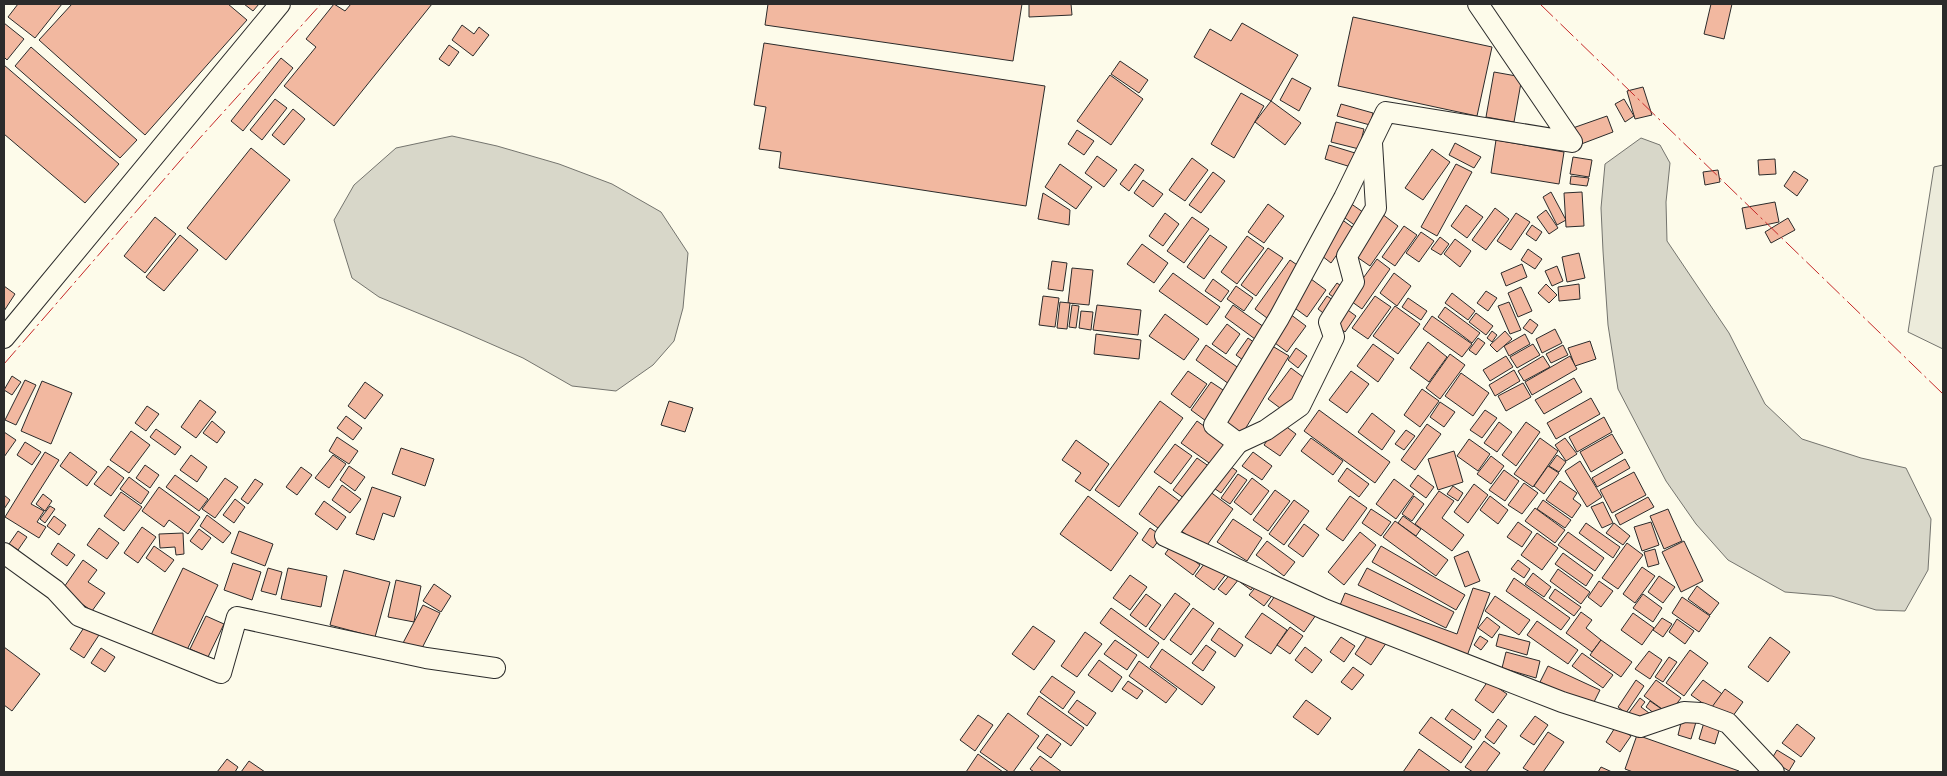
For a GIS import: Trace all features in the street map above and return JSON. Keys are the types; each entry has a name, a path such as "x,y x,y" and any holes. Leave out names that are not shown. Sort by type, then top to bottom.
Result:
{"street":[{"path":"4,338 280,4"},
{"path":"1238,443 1214,425 1279,318 1344,198 1386,112 1572,142 1478,4"},
{"path":"1372,140 1376,208 1347,256 1354,282 1329,322 1334,337 1300,406 1266,430 1238,443 1165,536 1324,610 1571,705 1640,727 1684,712 1701,713 1719,718 1728,724 1774,772"},
{"path":"4,553 55,590 79,616 221,674 237,617 426,658 495,668"}],"shaded area":[{"path":"452,136 497,146 559,164 612,184 661,212 688,253 683,308 674,341 653,365 616,391 572,386 523,358 379,297 352,278 334,220 354,185 396,148"},
{"path":"1641,138 1660,145 1670,163 1666,202 1667,241 1729,333 1765,404 1802,439 1861,458 1906,468 1931,519 1928,570 1905,611 1876,610 1832,596 1785,592 1728,560 1696,524 1666,481 1618,389 1608,325 1601,208 1605,164"},
{"path":"1943,165 1943,349 1908,332 1934,167"}],"building":[{"path":"18,4 62,4 35,38 8,17"},
{"path":"72,4 228,4 247,20 145,135 39,40"},
{"path":"244,4 259,4 253,11"},
{"path":"334,4 345,11 351,4 432,4 334,126 284,86 316,47 306,39"},
{"path":"768,4 1022,4 1013,61 765,25"},
{"path":"1029,4 1071,4 1072,15 1029,17"},
{"path":"1711,4 1732,4 1724,39 1704,34"},
{"path":"1353,17 1492,47 1477,116 1338,86"},
{"path":"4,23 24,39 7,60 4,57"},
{"path":"1242,23 1298,55 1271,101 1194,57 1210,29 1231,41"},
{"path":"462,25 474,34 479,27 489,35 473,56 452,40"},
{"path":"764,43 1045,86 1026,206 779,168 781,152 759,149 766,107 754,105"},
{"path":"449,45 459,52 449,66 439,59"},
{"path":"31,47 137,140 120,158 15,66"},
{"path":"281,58 293,68 243,131 231,121"},
{"path":"1120,61 1148,80 1139,93 1111,74"},
{"path":"4,65 119,164 85,203 4,134"},
{"path":"1494,72 1522,77 1514,122 1486,117"},
{"path":"1110,75 1143,99 1111,145 1077,121"},
{"path":"1292,78 1311,88 1299,111 1280,100"},
{"path":"1643,87 1652,115 1635,119 1627,91"},
{"path":"1241,93 1264,106 1234,158 1211,144"},
{"path":"275,99 287,108 262,140 250,130"},
{"path":"1624,99 1634,116 1625,122 1615,104"},
{"path":"1271,101 1301,123 1285,145 1255,122"},
{"path":"1341,104 1373,113 1370,125 1337,116"},
{"path":"293,109 305,119 284,145 272,135"},
{"path":"1607,116 1613,132 1576,146 1570,129"},
{"path":"1336,122 1364,129 1359,149 1331,142"},
{"path":"1077,130 1094,141 1084,155 1068,144"},
{"path":"1496,140 1564,152 1559,184 1491,173"},
{"path":"1455,143 1481,157 1474,168 1449,155"},
{"path":"1329,145 1355,153 1351,167 1325,159"},
{"path":"251,148 290,180 226,260 187,228"},
{"path":"1432,149 1450,162 1423,200 1405,188"},
{"path":"1097,156 1117,170 1104,187 1085,173"},
{"path":"1573,157 1592,160 1589,177 1570,174"},
{"path":"1192,158 1208,170 1185,201 1169,190"},
{"path":"1775,159 1776,174 1759,175 1758,160"},
{"path":"1060,164 1092,187 1076,209 1045,187"},
{"path":"1135,164 1144,170 1129,191 1120,184"},
{"path":"1456,164 1472,172 1437,236 1421,227"},
{"path":"1718,170 1720,182 1705,185 1703,172"},
{"path":"1794,171 1808,180 1797,196 1784,186"},
{"path":"1213,172 1225,181 1201,213 1189,205"},
{"path":"1571,176 1589,178 1587,186 1570,184"},
{"path":"1143,180 1163,194 1153,207 1134,193"},
{"path":"1551,192 1566,220 1557,225 1543,197"},
{"path":"1582,192 1584,226 1566,227 1564,193"},
{"path":"1043,193 1070,210 1069,225 1038,219"},
{"path":"1775,202 1779,222 1746,229 1742,208"},
{"path":"1350,203 1370,217 1361,230 1341,215"},
{"path":"1268,204 1284,216 1264,243 1248,232"},
{"path":"1466,205 1483,217 1467,238 1451,226"},
{"path":"1495,208 1509,219 1486,250 1472,240"},
{"path":"1546,210 1558,228 1549,234 1537,217"},
{"path":"1165,213 1179,224 1163,246 1149,236"},
{"path":"1516,213 1530,222 1511,250 1497,241"},
{"path":"1382,214 1398,226 1370,266 1354,255"},
{"path":"155,217 176,234 145,273 124,256"},
{"path":"1192,217 1209,229 1184,263 1167,251"},
{"path":"1788,218 1795,230 1771,243 1765,232"},
{"path":"1341,219 1355,229 1331,263 1317,252"},
{"path":"1532,225 1542,232 1536,241 1526,234"},
{"path":"1404,226 1417,235 1395,266 1382,257"},
{"path":"1421,232 1434,241 1419,262 1406,253"},
{"path":"180,235 198,250 164,291 146,277"},
{"path":"1210,235 1227,247 1204,279 1187,267"},
{"path":"1247,236 1264,248 1237,284 1221,272"},
{"path":"1440,237 1449,244 1441,255 1431,249"},
{"path":"1455,239 1471,251 1460,267 1444,254"},
{"path":"1142,244 1168,263 1154,283 1127,264"},
{"path":"1268,248 1283,258 1256,296 1241,285"},
{"path":"1528,249 1542,259 1535,269 1521,260"},
{"path":"1579,253 1585,278 1567,282 1562,257"},
{"path":"1377,259 1390,269 1362,309 1348,299"},
{"path":"1290,260 1303,269 1267,318 1255,309"},
{"path":"1052,261 1067,263 1063,291 1048,289"},
{"path":"1522,264 1527,277 1506,286 1501,273"},
{"path":"1557,266 1563,281 1552,286 1545,271"},
{"path":"1072,268 1093,270 1089,305 1068,303"},
{"path":"1173,273 1220,307 1207,325 1159,291"},
{"path":"1394,273 1411,286 1397,306 1380,293"},
{"path":"1213,279 1229,291 1221,302 1205,291"},
{"path":"1311,279 1326,290 1307,317 1292,306"},
{"path":"1337,283 1348,291 1340,302 1329,294"},
{"path":"1546,284 1557,295 1549,303 1538,293"},
{"path":"1579,284 1580,299 1559,301 1558,287"},
{"path":"4,286 15,294 4,311"},
{"path":"1236,286 1253,298 1244,311 1227,299"},
{"path":"1521,287 1532,311 1518,317 1508,293"},
{"path":"1486,291 1497,298 1488,311 1477,303"},
{"path":"1452,293 1475,311 1468,320 1445,303"},
{"path":"1043,296 1059,298 1055,327 1039,325"},
{"path":"1327,296 1336,302 1327,316 1318,309"},
{"path":"1375,296 1391,307 1368,339 1352,328"},
{"path":"1408,298 1427,311 1421,320 1402,307"},
{"path":"1060,302 1070,303 1067,329 1057,328"},
{"path":"1509,302 1521,330 1510,334 1498,306"},
{"path":"1072,305 1079,306 1076,328 1069,327"},
{"path":"1097,305 1141,310 1138,335 1093,330"},
{"path":"1233,305 1264,327 1255,339 1225,317"},
{"path":"1395,306 1420,324 1398,354 1373,336"},
{"path":"1445,307 1480,333 1472,343 1438,317"},
{"path":"1345,308 1356,316 1345,332 1334,324"},
{"path":"1081,311 1093,312 1091,330 1079,328"},
{"path":"1476,313 1493,326 1486,335 1469,322"},
{"path":"1165,314 1199,339 1184,360 1149,336"},
{"path":"1290,314 1306,326 1287,352 1271,340"},
{"path":"1432,316 1472,344 1462,357 1423,329"},
{"path":"1530,319 1538,325 1532,334 1523,328"},
{"path":"1227,324 1240,334 1226,354 1212,344"},
{"path":"1555,329 1562,343 1542,353 1536,339"},
{"path":"1492,331 1497,335 1492,342 1487,338"},
{"path":"1505,331 1512,339 1497,352 1490,345"},
{"path":"1096,334 1141,340 1139,359 1094,354"},
{"path":"1525,334 1530,344 1509,356 1504,346"},
{"path":"1248,338 1255,343 1243,360 1236,355"},
{"path":"1478,338 1485,343 1476,355 1469,350"},
{"path":"1590,341 1596,359 1575,366 1568,348"},
{"path":"1428,342 1447,357 1429,382 1410,368"},
{"path":"1269,344 1289,356 1241,436 1220,424"},
{"path":"1373,344 1394,359 1378,382 1357,366"},
{"path":"1533,344 1540,355 1517,368 1510,357"},
{"path":"1206,345 1240,369 1229,384 1196,360"},
{"path":"1563,345 1568,355 1551,363 1546,354"},
{"path":"1296,348 1307,356 1298,368 1288,360"},
{"path":"1450,354 1465,365 1440,399 1426,388"},
{"path":"1506,356 1513,367 1490,381 1483,370"},
{"path":"1543,356 1550,367 1524,381 1518,371"},
{"path":"1570,356 1577,369 1532,395 1525,382"},
{"path":"1291,368 1307,380 1284,411 1268,399"},
{"path":"1514,370 1520,381 1495,396 1489,385"},
{"path":"1188,371 1207,384 1190,408 1171,394"},
{"path":"1351,371 1369,384 1347,413 1329,400"},
{"path":"1461,373 1489,393 1473,416 1445,396"},
{"path":"12,376 21,382 12,395 4,390"},
{"path":"1574,378 1582,392 1544,414 1535,400"},
{"path":"25,380 36,385 16,425 5,420"},
{"path":"42,381 72,393 51,444 21,431"},
{"path":"365,382 383,395 365,419 348,406"},
{"path":"1211,382 1226,392 1206,421 1191,410"},
{"path":"1523,383 1531,397 1506,411 1498,396"},
{"path":"1422,389 1439,401 1420,427 1404,415"},
{"path":"1591,398 1600,414 1556,439 1547,423"},
{"path":"200,400 216,412 196,438 181,427"},
{"path":"669,401 693,408 685,432 661,425"},
{"path":"1160,401 1183,418 1119,507 1095,490"},
{"path":"1440,402 1455,412 1444,427 1430,417"},
{"path":"147,406 159,414 146,431 135,423"},
{"path":"1319,410 1390,462 1375,483 1304,431"},
{"path":"1485,410 1497,418 1482,438 1470,430"},
{"path":"1372,413 1395,431 1382,450 1358,432"},
{"path":"346,416 362,428 353,440 337,428"},
{"path":"1604,417 1612,432 1577,452 1569,437"},
{"path":"212,421 225,432 217,443 203,433"},
{"path":"1197,421 1228,443 1212,465 1181,443"},
{"path":"1280,422 1296,434 1280,456 1264,445"},
{"path":"1499,422 1512,432 1497,452 1484,443"},
{"path":"1526,422 1540,432 1516,466 1502,455"},
{"path":"1427,424 1441,434 1415,470 1401,460"},
{"path":"156,429 181,447 175,455 150,437"},
{"path":"1406,430 1415,436 1404,450 1395,444"},
{"path":"131,431 150,445 129,473 110,460"},
{"path":"4,432 16,440 4,457"},
{"path":"1612,434 1623,453 1591,472 1580,452"},
{"path":"337,437 358,451 349,464 329,451"},
{"path":"1311,438 1343,461 1333,475 1301,451"},
{"path":"1540,438 1558,451 1533,487 1514,474"},
{"path":"1565,438 1577,454 1566,461 1555,445"},
{"path":"1469,439 1490,454 1478,471 1457,456"},
{"path":"1076,440 1109,464 1090,491 1075,481 1081,473 1062,460"},
{"path":"25,442 41,452 32,465 17,455"},
{"path":"1175,444 1192,456 1171,484 1154,472"},
{"path":"401,448 434,459 425,486 392,474"},
{"path":"1454,451 1463,482 1438,490 1428,459"},
{"path":"45,452 59,460 31,504 44,511 37,522 46,527 39,538 5,517"},
{"path":"70,452 97,472 87,486 60,466"},
{"path":"1253,452 1272,466 1262,480 1242,466"},
{"path":"191,455 207,467 197,482 180,470"},
{"path":"333,455 346,464 329,488 315,478"},
{"path":"1557,455 1566,462 1559,472 1549,466"},
{"path":"1491,456 1504,466 1491,484 1477,474"},
{"path":"1197,458 1213,469 1189,502 1173,490"},
{"path":"1625,459 1630,468 1597,487 1592,478"},
{"path":"1580,461 1602,497 1587,507 1565,471"},
{"path":"1227,464 1237,471 1221,493 1211,486"},
{"path":"145,465 159,475 150,488 136,478"},
{"path":"108,466 124,478 111,496 94,484"},
{"path":"349,466 365,477 355,491 340,480"},
{"path":"1548,466 1559,473 1544,494 1534,486"},
{"path":"301,467 312,475 297,495 286,487"},
{"path":"1347,468 1369,484 1359,497 1338,481"},
{"path":"1504,470 1519,481 1505,501 1489,490"},
{"path":"1634,472 1646,495 1612,513 1600,490"},
{"path":"1238,474 1247,480 1230,504 1221,498"},
{"path":"175,475 208,499 199,511 166,487"},
{"path":"1418,475 1434,487 1426,498 1410,486"},
{"path":"129,477 149,492 141,504 120,489"},
{"path":"225,478 238,487 215,518 202,509"},
{"path":"1252,478 1269,491 1251,515 1234,502"},
{"path":"255,479 263,484 248,504 241,499"},
{"path":"1394,479 1414,494 1396,519 1376,504"},
{"path":"1560,481 1577,493 1573,499 1581,505 1572,518 1546,500"},
{"path":"1524,483 1538,493 1522,514 1508,505"},
{"path":"1474,484 1488,495 1468,523 1454,512"},
{"path":"342,485 361,499 350,513 332,500"},
{"path":"1159,486 1182,503 1162,531 1139,514"},
{"path":"1453,486 1463,493 1458,501 1447,494"},
{"path":"159,487 200,517 188,534 169,520 164,527 142,511"},
{"path":"372,487 401,497 394,517 383,513 374,540 356,534"},
{"path":"1275,490 1290,501 1268,531 1253,520"},
{"path":"1209,491 1233,509 1205,548 1180,530"},
{"path":"1439,491 1454,501 1442,518 1464,535 1452,551 1415,524"},
{"path":"121,492 142,507 124,531 104,516"},
{"path":"43,494 52,501 45,511 36,504"},
{"path":"4,495 10,500 4,509"},
{"path":"1088,496 1138,533 1111,571 1060,534"},
{"path":"1350,496 1367,508 1343,541 1326,529"},
{"path":"1414,496 1424,504 1412,521 1402,514"},
{"path":"1490,496 1508,510 1498,524 1480,510"},
{"path":"1648,497 1654,507 1620,525 1615,515"},
{"path":"235,499 245,507 234,523 223,515"},
{"path":"1294,500 1309,511 1284,545 1269,534"},
{"path":"1543,500 1571,520 1565,528 1537,509"},
{"path":"324,501 346,517 337,530 315,514"},
{"path":"1603,502 1613,523 1602,528 1591,507"},
{"path":"50,506 55,509 45,523 40,519"},
{"path":"1535,508 1565,530 1555,543 1525,521"},
{"path":"1371,509 1391,522 1381,536 1362,523"},
{"path":"1668,509 1682,541 1664,549 1650,516"},
{"path":"207,515 231,533 223,543 200,526"},
{"path":"54,516 66,525 59,535 47,526"},
{"path":"1403,516 1421,529 1416,536 1398,523"},
{"path":"1233,519 1262,538 1247,561 1217,542"},
{"path":"1395,521 1448,560 1436,576 1383,537"},
{"path":"1518,522 1532,532 1522,547 1507,537"},
{"path":"1651,522 1659,545 1642,551 1634,527"},
{"path":"1586,523 1620,547 1613,558 1579,533"},
{"path":"1614,523 1630,536 1623,545 1606,533"},
{"path":"1304,524 1319,535 1303,557 1288,546"},
{"path":"142,527 156,537 138,563 124,553"},
{"path":"99,528 119,543 107,559 87,545"},
{"path":"1150,528 1162,536 1153,548 1142,540"},
{"path":"199,529 211,538 202,550 190,541"},
{"path":"18,531 27,537 18,550 9,544"},
{"path":"239,531 273,544 265,566 231,553"},
{"path":"1360,532 1376,545 1344,585 1328,572"},
{"path":"1568,532 1604,558 1595,571 1558,545"},
{"path":"183,533 184,554 176,555 175,547 160,548 159,534"},
{"path":"1537,533 1558,548 1542,570 1521,555"},
{"path":"1267,541 1295,562 1284,576 1256,555"},
{"path":"1684,541 1703,581 1681,592 1662,552"},
{"path":"58,543 75,555 67,566 51,554"},
{"path":"1627,543 1643,555 1618,589 1602,578"},
{"path":"1172,544 1200,565 1193,575 1165,554"},
{"path":"154,546 174,560 165,572 146,558"},
{"path":"1381,546 1465,595 1456,610 1372,562"},
{"path":"1655,549 1659,564 1648,567 1644,552"},
{"path":"1468,551 1480,581 1465,587 1454,557"},
{"path":"1563,553 1593,575 1586,586 1555,564"},
{"path":"1208,559 1227,573 1214,590 1195,576"},
{"path":"83,560 97,570 88,582 105,593 92,611 62,590"},
{"path":"1518,560 1530,569 1524,578 1511,569"},
{"path":"233,563 261,572 252,600 224,590"},
{"path":"1642,567 1655,576 1635,603 1623,594"},
{"path":"183,568 218,585 186,652 151,635"},
{"path":"268,568 282,572 276,595 261,591"},
{"path":"288,568 327,576 321,607 281,599"},
{"path":"1367,568 1454,612 1446,628 1358,585"},
{"path":"1558,569 1590,592 1581,604 1550,581"},
{"path":"344,570 390,582 375,637 330,625"},
{"path":"1231,573 1239,579 1226,595 1218,589"},
{"path":"1533,573 1551,587 1544,597 1525,584"},
{"path":"1246,574 1257,582 1251,590 1240,582"},
{"path":"1130,575 1147,587 1130,610 1113,598"},
{"path":"1659,576 1675,587 1663,603 1648,592"},
{"path":"1514,578 1570,618 1561,630 1506,591"},
{"path":"396,580 421,586 414,622 388,617"},
{"path":"1599,581 1613,591 1601,607 1588,597"},
{"path":"1260,582 1274,593 1264,606 1249,595"},
{"path":"434,584 451,596 441,612 423,601"},
{"path":"1697,586 1719,603 1710,615 1688,599"},
{"path":"1473,588 1490,593 1467,656 1338,610 1345,593 1457,634"},
{"path":"1555,589 1581,607 1574,616 1549,598"},
{"path":"1279,590 1316,615 1304,632 1268,606"},
{"path":"1175,593 1190,604 1164,640 1149,629"},
{"path":"1146,594 1161,605 1146,627 1130,615"},
{"path":"1643,594 1662,608 1653,622 1633,608"},
{"path":"1495,596 1530,620 1519,635 1485,611"},
{"path":"1682,597 1710,616 1699,632 1672,613"},
{"path":"423,605 440,613 420,652 403,643"},
{"path":"1111,608 1159,643 1148,658 1100,623"},
{"path":"1193,608 1214,623 1191,655 1170,640"},
{"path":"1581,612 1592,620 1586,628 1601,640 1592,652 1566,633"},
{"path":"1262,613 1287,630 1271,654 1245,637"},
{"path":"1633,613 1654,628 1642,645 1621,630"},
{"path":"206,616 224,624 208,657 190,649"},
{"path":"1487,617 1500,627 1492,638 1478,628"},
{"path":"1662,618 1672,624 1663,637 1653,630"},
{"path":"1677,619 1694,631 1685,644 1669,632"},
{"path":"1537,621 1578,650 1568,664 1527,635"},
{"path":"85,626 99,635 84,658 70,649"},
{"path":"1033,626 1055,641 1034,670 1012,654"},
{"path":"1290,627 1303,636 1290,654 1277,645"},
{"path":"1219,628 1243,645 1235,657 1211,640"},
{"path":"1371,630 1387,642 1371,665 1355,654"},
{"path":"1085,632 1102,644 1077,677 1061,666"},
{"path":"1499,634 1530,642 1527,655 1496,646"},
{"path":"1480,636 1488,641 1481,650 1474,645"},
{"path":"1341,637 1355,646 1344,662 1330,652"},
{"path":"1770,637 1790,652 1768,682 1748,667"},
{"path":"1115,640 1137,655 1127,670 1104,654"},
{"path":"1601,640 1632,662 1621,677 1590,655"},
{"path":"1206,645 1216,652 1203,671 1192,663"},
{"path":"4,647 40,674 12,711 4,705"},
{"path":"1305,647 1322,660 1312,673 1295,660"},
{"path":"101,648 115,657 105,672 91,663"},
{"path":"1162,649 1215,687 1202,705 1150,667"},
{"path":"1690,650 1708,663 1684,696 1666,683"},
{"path":"1649,651 1662,660 1650,679 1635,669"},
{"path":"1506,652 1540,661 1536,678 1502,668"},
{"path":"1582,653 1613,675 1603,688 1572,666"},
{"path":"1669,657 1677,662 1663,682 1655,677"},
{"path":"1099,660 1122,677 1112,692 1088,675"},
{"path":"1139,661 1177,689 1166,703 1129,676"},
{"path":"1548,666 1600,690 1592,706 1540,682"},
{"path":"1353,667 1364,675 1352,690 1341,682"},
{"path":"1052,676 1075,692 1063,709 1040,692"},
{"path":"1636,680 1644,686 1626,713 1618,707"},
{"path":"1656,680 1681,698 1669,714 1644,696"},
{"path":"1703,680 1725,696 1714,711 1691,695"},
{"path":"1128,681 1143,691 1137,699 1122,689"},
{"path":"1488,681 1507,694 1493,713 1475,700"},
{"path":"1725,689 1743,702 1730,720 1712,707"},
{"path":"1039,696 1084,728 1071,746 1027,714"},
{"path":"1640,698 1645,702 1641,707 1649,713 1642,723 1628,714"},
{"path":"1077,700 1096,713 1087,726 1068,712"},
{"path":"1306,700 1331,718 1318,735 1293,717"},
{"path":"1650,701 1663,710 1659,717 1646,707"},
{"path":"1452,709 1481,730 1474,740 1445,719"},
{"path":"1008,713 1039,736 1013,772 1009,772 980,752"},
{"path":"978,715 993,725 975,751 960,740"},
{"path":"1535,716 1548,725 1534,745 1520,736"},
{"path":"1431,717 1472,747 1461,763 1419,733"},
{"path":"1498,719 1507,726 1494,744 1485,737"},
{"path":"1682,719 1696,722 1691,739 1678,735"},
{"path":"1705,719 1721,724 1715,744 1699,739"},
{"path":"1797,724 1815,738 1801,757 1782,743"},
{"path":"1616,726 1631,736 1620,752 1606,742"},
{"path":"1548,732 1564,742 1543,772 1530,772 1523,768"},
{"path":"1047,734 1061,744 1051,758 1037,748"},
{"path":"1637,735 1739,772 1633,772 1625,769"},
{"path":"1484,741 1500,753 1486,772 1473,772 1465,767"},
{"path":"1419,749 1451,772 1403,772"},
{"path":"1777,750 1795,761 1789,771 1771,760"},
{"path":"978,754 1003,772 966,772"},
{"path":"1040,756 1062,772 1034,772 1030,769"},
{"path":"227,759 238,767 235,772 217,772"},
{"path":"249,761 265,772 241,772"},
{"path":"1601,767 1612,772 1598,772"}],"power":[{"path":"4,364 199,139 321,4"},
{"path":"1540,4 1943,394"}]}
